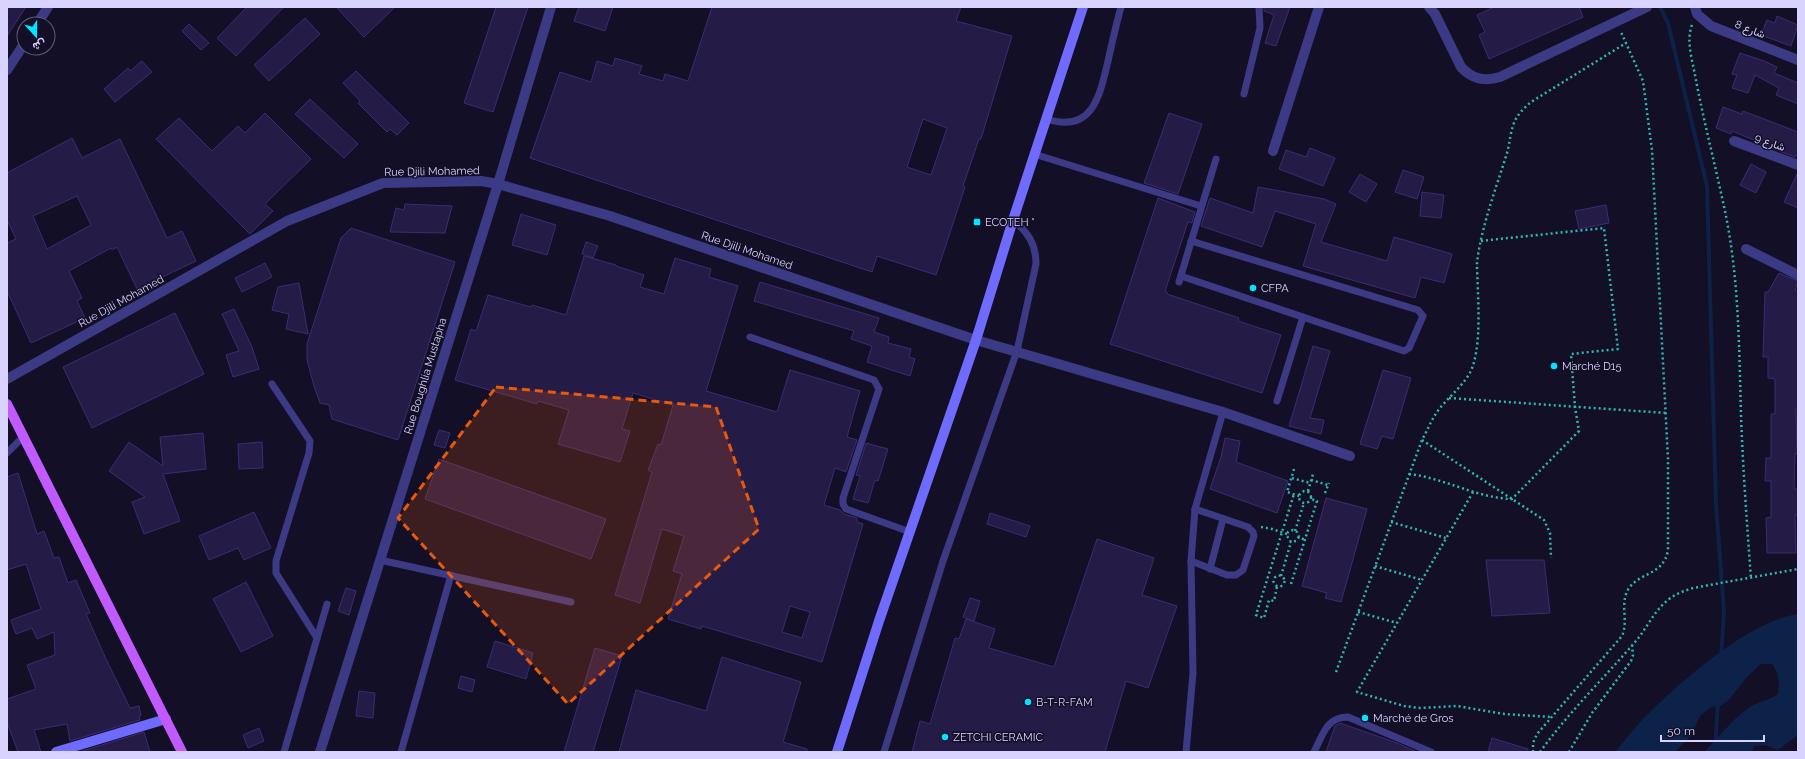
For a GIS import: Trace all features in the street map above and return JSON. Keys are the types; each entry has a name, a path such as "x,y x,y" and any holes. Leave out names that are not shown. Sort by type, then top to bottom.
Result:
{"main road":[{"path":"837,752 879,621 976,340 1034,154 1083,7"},
{"path":"7,404 182,752"},
{"path":"56,752 166,720"}],"street":[{"path":"42,16 48,7"},
{"name":"Rue Boughlia Mustapha","path":"320,752 498,184 551,7"},
{"path":"1274,151 1319,7"},
{"path":"1429,7 1435,14 1461,67 1466,74 1482,80 1500,77 1647,7"},
{"name":"شارع 8","path":"1696,11 1706,23 1716,29 1798,60"},
{"path":"7,70 16,56"},
{"name":"شارع 9","path":"1734,141 1798,165"},
{"name":"Rue Djili Mohamed","path":"7,379 287,221 383,183 481,181 498,184 610,216 976,340 1223,412 1350,456"},
{"path":"1746,249 1798,275"}],"lane":[{"path":"1046,118 1056,122 1066,122 1084,116 1092,109 1100,91 1121,7"},
{"path":"1244,94 1260,28 1259,7"},
{"path":"1034,154 1201,206"},
{"path":"1191,241 1418,310 1423,316 1409,348 1404,351 1303,317 1180,279 1201,206 1216,159"},
{"path":"884,752 944,561 1017,351 1035,268 1036,256 1035,248 1027,233 1013,220"},
{"path":"1277,401 1303,317"},
{"path":"750,337 874,380 878,389 843,498 843,504 846,509 910,532"},
{"path":"272,384 310,441 309,453 276,561 276,572 317,638"},
{"path":"1186,752 1193,673 1191,562 1195,509 1223,412"},
{"path":"7,453 24,436"},
{"path":"1191,562 1232,576 1240,573 1242,570 1253,540 1253,532 1248,527 1195,509"},
{"path":"1210,569 1223,519"},
{"path":"380,560 571,602"},
{"path":"401,752 451,576"},
{"path":"284,752 327,604"},
{"path":"1314,752 1328,725 1333,719 1339,717 1348,717 1431,752"}],"path":[{"path":"1696,11 1690,29 1690,47 1703,114 1729,229 1736,283 1742,433 1751,579"},
{"path":"1533,752 1534,738 1622,636 1625,625 1624,600 1630,586 1636,581 1658,570 1667,558 1668,551 1668,459 1656,196 1650,129 1643,81 1617,22"},
{"path":"1336,672 1422,440 1431,422 1448,398 1468,376 1473,367 1476,356 1478,320 1477,262 1480,241 1508,151 1512,129 1517,117 1531,102 1626,43"},
{"path":"1409,474 1441,480 1473,492 1496,498 1512,499 1579,431 1575,407 1571,354 1618,349 1604,228 1480,241"},
{"path":"1448,398 1666,413"},
{"path":"1422,440 1540,517 1547,524 1550,533 1551,558"},
{"path":"1294,470 1287,492 1299,496 1300,500 1304,503"},
{"path":"1311,499 1311,495 1308,491 1313,474"},
{"path":"1292,478 1329,484 1325,494"},
{"path":"1299,496 1302,491 1308,491"},
{"path":"1473,492 1357,692 1404,706 1457,706 1504,714 1552,717"},
{"path":"1277,587 1274,601 1269,600 1264,618 1256,615 1294,494"},
{"path":"1304,503 1309,502 1311,499"},
{"path":"1292,584 1317,501 1311,499"},
{"path":"1295,531 1304,503"},
{"path":"1391,522 1446,538"},
{"path":"1251,529 1267,528 1287,534"},
{"path":"1287,534 1290,531 1295,531"},
{"path":"1295,531 1299,537 1305,540"},
{"path":"1287,534 1287,539 1291,542"},
{"path":"1291,542 1296,541 1299,537"},
{"path":"1277,587 1280,587 1284,583 1281,576 1291,542"},
{"path":"1375,566 1422,580"},
{"path":"1540,752 1559,726 1632,646 1657,610 1667,600 1693,588 1751,579 1798,569"},
{"path":"1273,580 1276,576 1281,576"},
{"path":"1267,578 1273,580 1273,583 1277,587"},
{"path":"1358,612 1397,623"},
{"path":"1569,752 1592,713 1631,661 1633,655 1632,646"}],"highlighted area":[{"path":"496,387 716,407 759,529 568,704 398,518"}],"water":[{"path":"1798,614 1798,735 1778,750 1765,745 1754,746 1752,752 1704,752 1743,712 1753,705 1778,694 1779,686 1776,671 1772,664 1761,664 1746,678 1729,700 1720,706 1711,707 1700,716 1691,736 1675,752 1615,752 1651,711 1700,667 1720,652 1760,627 1779,619"}],"building":[{"path":"7,7 26,7 20,16 16,16 16,22 7,36"},
{"path":"247,7 284,7 236,56 217,38"},
{"path":"336,7 395,7 364,37"},
{"path":"496,7 528,7 493,112 464,103"},
{"path":"579,7 613,7 605,31 574,21"},
{"path":"712,7 961,7 956,21 1012,36 981,139 979,139 963,186 965,187 936,275 877,256 872,272 530,158 560,72 591,82 597,61 613,66 615,58 642,66 639,74 663,81 665,74 688,81","holes":["923,119 947,128 931,175 907,167"]},
{"path":"1264,7 1290,7 1276,46 1265,43 1274,15 1264,11"},
{"path":"1494,7 1579,7 1583,17 1489,59 1479,35 1485,32 1477,15"},
{"path":"1777,16 1798,25 1791,46 1761,35 1767,20 1775,23"},
{"path":"305,18 320,34 269,81 254,65"},
{"path":"189,24 209,43 201,50 182,31"},
{"path":"1740,53 1777,67 1774,73 1798,83 1798,104 1776,95 1779,88 1755,75 1748,93 1732,88 1737,75 1732,74"},
{"path":"142,61 152,72 115,102 104,89 128,68 130,71"},
{"path":"356,71 409,123 397,135 390,129 387,132 358,103 360,101 343,83"},
{"path":"310,99 358,144 344,158 295,114"},
{"path":"1723,107 1742,114 1743,111 1798,132 1798,156 1796,155 1795,157 1732,131 1731,134 1716,128"},
{"path":"265,113 311,159 265,204 273,211 250,234 156,139 179,118 212,151 238,126 245,133"},
{"path":"1169,113 1202,124 1178,194 1144,183"},
{"path":"72,138 82,158 120,139 167,238 182,231 196,261 137,289 117,247 112,250 111,248 69,271 82,298 77,301 85,318 31,343 7,291 7,243 16,239 7,220 7,173","holes":["77,196 91,225 47,249 33,216"]},
{"path":"1310,148 1335,158 1323,186 1279,169 1286,150 1306,157"},
{"path":"1751,164 1766,172 1756,193 1740,185"},
{"path":"1403,170 1424,177 1417,199 1395,192"},
{"path":"1798,172 1798,208 1784,202"},
{"path":"1360,174 1377,184 1366,202 1349,192"},
{"path":"1258,187 1324,199 1336,204 1321,242 1387,261 1394,237 1452,254 1444,283 1421,277 1415,298 1303,266 1316,224 1275,211 1262,247 1201,226 1210,198 1253,213"},
{"path":"1422,192 1444,195 1441,218 1420,216"},
{"path":"1158,198 1195,212 1192,223 1188,222 1165,291 1167,294 1239,318 1238,321 1281,335 1262,393 1110,344"},
{"path":"405,204 452,206 445,233 390,232 396,208 404,210"},
{"path":"1606,205 1609,223 1579,229 1575,211"},
{"path":"521,214 556,225 547,255 512,245"},
{"path":"351,228 455,262 398,440 332,419 329,405 320,403 307,360 307,344 341,238"},
{"path":"586,242 598,246 593,258 582,254"},
{"path":"584,256 644,275 640,287 664,294 675,258 711,269 709,277 738,286 706,391 777,412 790,370 860,391 847,437 857,440 846,472 835,468 824,505 840,510 844,514 857,518 857,522 863,524 822,662 702,626 701,629 668,619 682,574 673,571 684,536 662,529 640,603 615,595 652,472 648,470 658,444 661,445 673,405 633,393 622,429 630,431 620,462 558,444 569,410 538,401 537,404 455,380 471,329 476,331 488,295 531,307 532,305 566,315","holes":["790,606 810,612 802,638 782,632"]},
{"path":"265,263 272,277 242,292 235,278"},
{"path":"1779,273 1798,281 1795,290 1798,292 1798,409 1796,409 1797,454 1795,454 1794,489 1798,489 1798,515 1795,515 1796,553 1767,553 1766,518 1771,517 1771,481 1765,481 1766,458 1771,458 1771,414 1775,414 1775,379 1768,378 1768,357 1763,357 1765,292 1768,292"},
{"path":"760,282 879,318 874,332 889,337 888,343 911,349 909,357 915,359 910,376 867,362 872,346 851,339 854,331 754,301"},
{"path":"299,283 308,334 286,329 289,314 272,310 278,287"},
{"path":"234,309 252,347 259,369 233,377 226,355 239,351 222,314"},
{"path":"175,313 204,374 92,428 63,367"},
{"path":"1313,346 1330,351 1310,418 1324,420 1321,434 1289,426"},
{"path":"1383,370 1411,378 1393,439 1382,436 1377,449 1360,444"},
{"path":"439,430 450,433 445,448 434,445"},
{"path":"203,433 206,469 163,474 180,521 144,534 132,502 145,497 109,471 129,442 163,466 160,437"},
{"path":"1225,438 1240,441 1236,462 1288,481 1277,513 1210,489 1221,457"},
{"path":"262,442 263,468 239,469 238,444"},
{"path":"866,443 888,449 878,481 875,480 868,503 853,499 860,476 856,475"},
{"path":"439,459 606,519 591,559 425,499"},
{"path":"18,473 37,534 44,531 54,558 59,557 68,583 76,580 90,613 86,614 106,659 130,708 139,706 141,715 139,716 140,720 70,741 67,724 34,730 41,752 18,752 7,722 7,699 36,689 27,665 55,655 54,632 37,639 32,628 16,634 11,620 41,609 26,564 7,570 7,477"},
{"path":"1326,498 1367,509 1341,602 1325,598 1327,593 1302,586"},
{"path":"254,512 271,548 244,560 238,548 209,560 199,536"},
{"path":"990,513 1030,526 1026,537 987,524"},
{"path":"1097,539 1154,558 1142,595 1177,606 1148,688 1126,681 1105,752 912,752 920,721 930,724 955,638 959,639 966,619 995,629 989,648 1054,667"},
{"path":"1486,560 1544,560 1550,613 1492,616"},
{"path":"246,582 273,636 241,652 213,599"},
{"path":"346,588 356,591 349,615 338,611"},
{"path":"970,598 980,601 974,621 963,617"},
{"path":"495,641 533,653 526,679 487,667"},
{"path":"595,648 622,656 593,752 564,752"},
{"path":"722,657 801,682 783,742 807,749 807,752 619,752 636,690 706,711"},
{"path":"461,676 475,680 472,692 458,688"},
{"path":"359,691 375,693 373,718 356,716"},
{"path":"1340,723 1397,743 1417,752 1326,752 1335,726"},
{"path":"259,728 264,741 248,748 243,735"},
{"path":"144,732 150,752 79,752"},
{"path":"1492,738 1528,749 1528,752 1488,752"}],"waterway":[{"path":"1660,7 1668,23 1707,186 1716,505 1724,611 1721,658"},
{"path":"1715,752 1718,700"}],"place":[{"name":"ECOTEH *","path":"977,222"},
{"name":"CFPA","path":"1253,288"},
{"name":"Marché D15","path":"1554,366"},
{"name":"B-T-R-FAM","path":"1028,702"},
{"name":"Marché de Gros","path":"1365,718"},
{"name":"ZETCHI CERAMIC","path":"945,737"}]}
